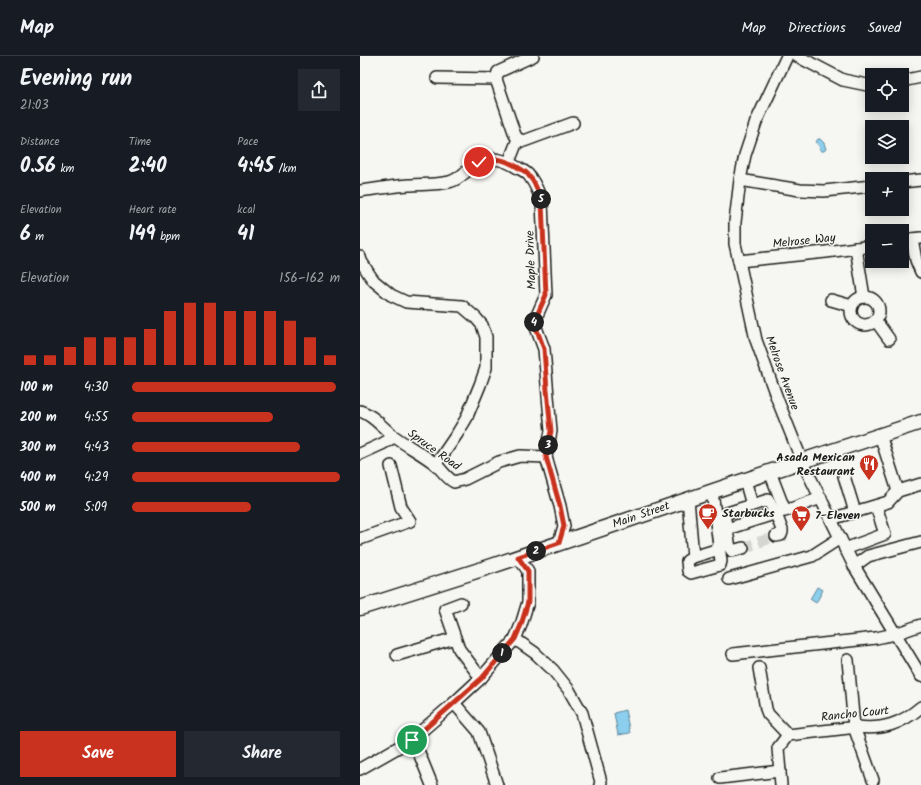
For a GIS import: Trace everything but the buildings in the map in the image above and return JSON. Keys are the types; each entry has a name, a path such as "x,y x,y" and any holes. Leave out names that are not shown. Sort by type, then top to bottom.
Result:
{"main road":[{"name":"Main Street","path":"360,608 518,557 921,422"}],"street":[{"path":"534,56 498,72 496,79 515,136 524,141 573,123"},
{"name":"Melrose Avenue","path":"787,56 753,131 745,155 740,180 735,222 735,244 738,261 756,340 802,461 854,566 921,676"},
{"path":"797,56 843,80 865,85"},
{"path":"909,80 921,77"},
{"path":"437,78 496,79"},
{"path":"509,162 518,139"},
{"name":"Maple Drive","path":"360,191 450,182 462,176 479,162 488,160 509,162 525,172 538,191 542,202 546,295 534,322 544,349 551,431 546,457 564,526 559,543"},
{"path":"740,180 800,190 824,191 865,187"},
{"path":"909,181 921,180"},
{"path":"912,239 916,260 921,272"},
{"name":"Melrose Way","path":"738,261 865,247"},
{"path":"856,248 864,297"},
{"path":"360,257 374,281 391,295 406,302 462,306 482,325 486,337 486,368 466,419 442,456 435,464"},
{"path":"864,297 869,297 877,303 880,313 876,321 868,326 859,325 851,314 852,306 857,300 864,297"},
{"path":"831,300 852,306"},
{"path":"876,321 889,339"},
{"name":"Spruce Road","path":"360,411 364,412 379,423 394,437 435,464 448,479 454,482 466,479 499,462 520,456 546,457"},
{"path":"880,435 898,492"},
{"path":"360,454 394,437"},
{"path":"360,539 410,521 401,507 391,466"},
{"path":"770,472 781,512 782,532 781,535 776,536"},
{"path":"844,476 855,512"},
{"path":"745,480 752,505"},
{"path":"831,519 888,502 898,492 921,484"},
{"path":"712,491 721,562 720,564 691,573 688,571 687,561 693,557 719,549"},
{"path":"727,529 820,498"},
{"path":"688,499 693,557"},
{"path":"743,548 732,551 730,548 724,514 768,500 781,512"},
{"path":"845,549 885,534 876,506"},
{"path":"728,579 812,556 840,538"},
{"path":"854,566 868,556 921,542"},
{"path":"360,768 412,740 482,678 515,639 528,602 528,571 518,557"},
{"path":"460,603 445,608 459,649 482,678"},
{"path":"733,654 876,638 895,634 921,625"},
{"path":"397,655 455,638"},
{"path":"515,639 535,653 553,670 569,690 582,713 601,782 600,785"},
{"path":"848,660 854,727 873,780"},
{"path":"760,668 768,714 788,735 778,748 781,785"},
{"path":"454,703 479,732 496,785"},
{"name":"Rancho Court","path":"788,735 854,727 881,727 903,720 921,706"},
{"path":"412,740 432,785"},
{"path":"720,778 780,771"}],"water":[{"path":"818,139 824,143 826,149 824,151 820,150 816,142"},
{"path":"817,587 823,590 816,603 810,599"},
{"path":"625,710 630,733 618,735 614,713"}],"tunnel":[{"path":"743,548 776,536"}],"place":[{"name":"Asada Mexican Restaurant","path":"869,481"},
{"name":"Starbucks","path":"708,530"},
{"name":"7-Eleven","path":"801,532"}],"route":[{"path":"412,740 482,678 515,639 528,602 528,571 518,557 559,543 564,526 546,457 551,431 544,349 534,322 546,295 542,202 538,191 525,172 509,162 498,160 479,162"}]}
